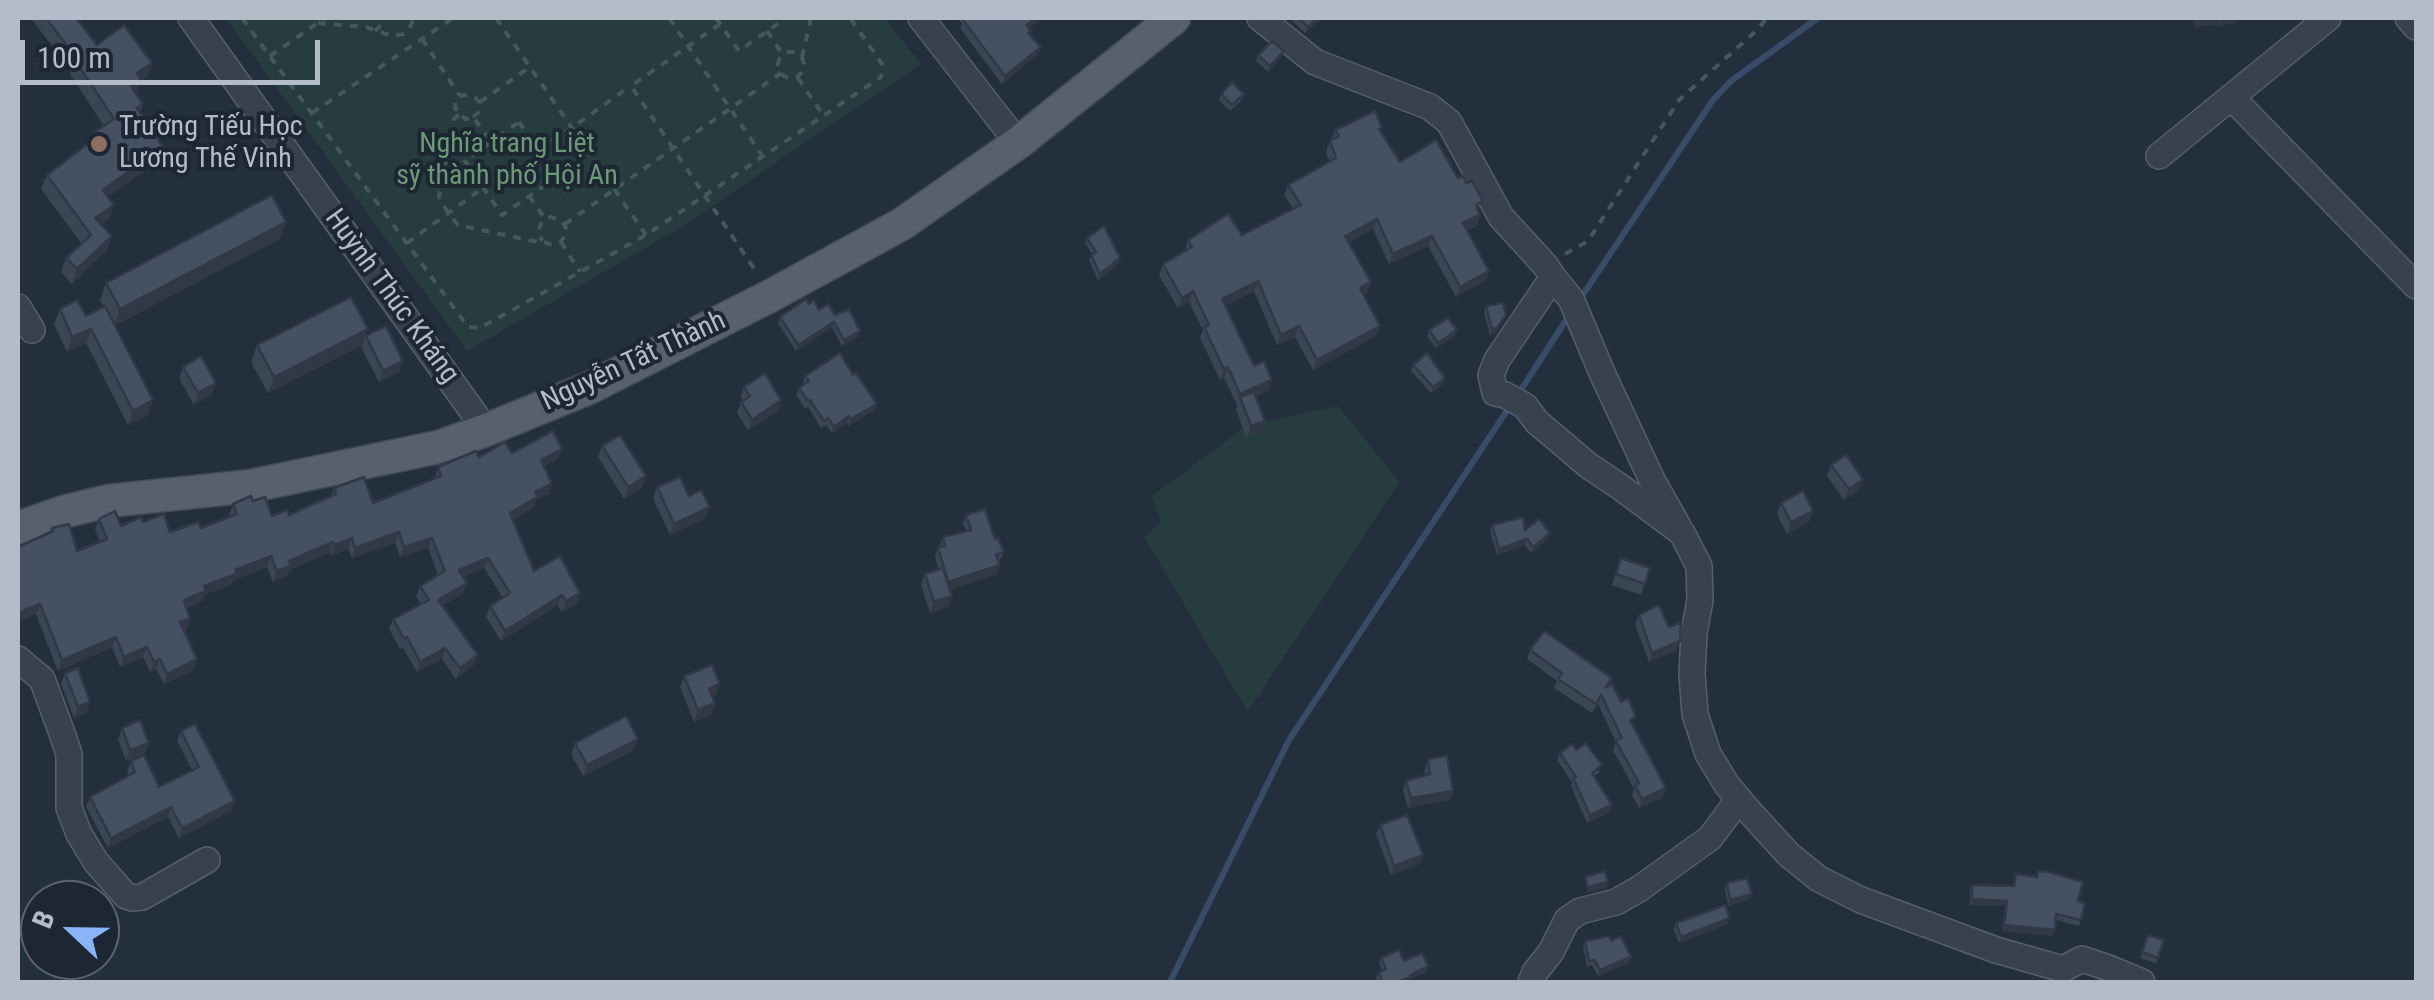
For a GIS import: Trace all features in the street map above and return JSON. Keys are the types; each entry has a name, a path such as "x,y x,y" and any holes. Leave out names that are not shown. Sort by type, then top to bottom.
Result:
{"main road":[{"name":"Nguyễn Tất Thành","path":"18,528 108,501 250,486 438,447 588,388 772,296 902,224 1018,143 1174,18"}],"street":[{"name":"Huỳnh Thúc Kháng","path":"191,18 486,430"},
{"path":"921,18 1018,143"},
{"path":"1260,18 1314,62 1430,107 1449,122 1500,216 1575,307 1653,482 1699,566 1700,600 1692,674 1695,714 1708,754 1739,799 1790,855 1819,879 1861,900 1996,950 2063,969 2082,959 2142,982"},
{"path":"2159,156 2328,18"},
{"path":"2408,18 2416,27"},
{"path":"2231,97 2416,286"},
{"path":"1549,271 1497,360 1491,375 1494,393 1525,406 1537,422 1588,466 1682,533"},
{"path":"18,307 32,330"},
{"path":"18,659 42,679 63,736 69,754 69,808 80,834 96,862 126,896 142,897 207,860"},
{"path":"1531,982 1567,920 1580,911 1616,902 1639,890 1710,838 1739,799"}],"path":[{"path":"242,18 468,327 480,328 646,234 881,77 882,64 850,18"},
{"path":"270,56 325,18"},
{"path":"374,31 384,18"},
{"path":"318,22 366,26 392,36 404,34 414,18"},
{"path":"312,113 454,18"},
{"path":"496,18 646,234"},
{"path":"669,18 762,157"},
{"path":"716,18 739,51 786,18"},
{"path":"783,55 781,73 797,77 804,69 802,58 811,18"},
{"path":"1549,271 1588,241 1678,100 1766,18"},
{"path":"539,151 720,24"},
{"path":"767,32 783,55"},
{"path":"422,39 460,96"},
{"path":"783,55 795,52 802,58"},
{"path":"479,102 530,67"},
{"path":"564,224 781,73"},
{"path":"797,77 824,115"},
{"path":"630,86 772,296"},
{"path":"460,96 471,94 479,102"},
{"path":"460,96 455,108 466,119 478,113 479,102"},
{"path":"459,116 454,119 439,197 458,225 552,245 561,242 566,234 564,224 556,217 545,218"},
{"path":"473,117 491,142"},
{"path":"519,122 539,151 557,177 502,215 466,162 519,122"},
{"path":"406,243 483,188"},
{"path":"529,196 545,218"},
{"path":"542,241 538,231 545,218"},
{"path":"561,242 580,272"}],"green space":[{"name":"Nghĩa trang Liệt sỹ thành phố Hội An","path":"226,18 885,18 921,64 680,228 467,351"},
{"path":"1338,406 1399,482 1248,712 1144,537 1161,522 1152,496 1246,426"}],"building":[{"path":"46,18 76,18 97,45 124,25 152,63 137,73 141,79 131,86 143,104 137,108 163,147 103,190 114,205 95,218 112,236 77,269 66,258 91,235 47,175 114,119"},
{"path":"1036,18 1027,25 1031,31 1028,33 1041,47 1005,76 963,20"},
{"path":"1298,18 1317,18 1308,27"},
{"path":"1272,41 1284,51 1270,66 1258,55"},
{"path":"1232,82 1244,94 1232,105 1221,94"},
{"path":"1375,111 1382,127 1379,129 1400,162 1436,140 1458,178 1463,176 1466,183 1472,181 1483,201 1476,205 1480,215 1463,223 1489,271 1460,287 1432,236 1393,254 1377,219 1345,236 1371,282 1360,288 1380,326 1317,360 1299,326 1281,335 1258,281 1222,299 1254,366 1264,361 1272,380 1240,394 1204,327 1209,325 1193,291 1182,298 1163,264 1192,247 1188,240 1228,214 1242,235 1301,205 1288,185 1336,158 1330,141 1339,136 1335,130"},
{"path":"272,195 286,222 120,309 106,283"},
{"path":"1104,226 1120,258 1100,274 1091,255 1096,252 1087,238"},
{"path":"351,297 368,329 274,377 257,345"},
{"path":"806,299 809,304 814,300 819,310 828,304 835,315 849,309 860,331 844,340 834,322 798,345 780,317"},
{"path":"77,300 86,316 105,306 153,400 133,411 91,329 72,337 60,309"},
{"path":"1503,303 1506,315 1492,329 1486,306"},
{"path":"1448,318 1457,330 1438,343 1429,330"},
{"path":"386,326 403,361 383,371 366,336"},
{"path":"840,353 877,404 834,427 828,418 824,421 799,388 809,381 805,376"},
{"path":"1427,353 1445,378 1433,387 1413,365"},
{"path":"201,356 216,383 198,393 183,367"},
{"path":"765,373 781,400 752,420 741,402 750,396 744,387"},
{"path":"1254,392 1265,421 1251,426 1240,397"},
{"path":"553,431 562,449 541,460 552,484 535,492 538,497 510,513 534,571 560,556 580,593 566,601 562,595 505,631 490,606 510,593 488,558 459,570 467,583 438,600 478,655 460,668 445,648 420,662 393,619 429,600 420,586 445,571 432,538 404,547 399,532 355,548 352,538 335,545 333,542 289,561 291,566 277,571 271,556 204,586 206,591 184,600 190,619 180,622 197,659 167,674 160,659 154,662 147,647 124,657 116,637 62,660 40,604 18,613 18,547 53,531 52,528 69,524 77,551 107,539 99,519 115,511 121,526 141,517 143,522 164,514 170,532 198,522 201,528 237,514 233,504 251,496 253,501 265,497 272,516 287,510 289,515 336,494 334,488 364,477 373,503 441,476 438,467 476,451 479,457 505,442 512,453"},
{"path":"620,435 646,476 628,487 602,446"},
{"path":"1846,455 1863,479 1849,489 1831,465"},
{"path":"680,477 689,496 701,490 710,507 674,524 657,487"},
{"path":"1803,491 1813,511 1791,522 1781,503"},
{"path":"985,509 1004,552 996,555 1000,565 948,582 938,547 945,546 943,537 971,530 966,515"},
{"path":"1523,517 1525,530 1539,519 1550,533 1533,547 1527,539 1499,549 1492,525"},
{"path":"1621,558 1650,568 1645,584 1616,574"},
{"path":"943,568 952,596 934,602 925,574"},
{"path":"1659,605 1669,627 1681,622 1680,641 1652,653 1639,615"},
{"path":"1544,631 1612,678 1606,687 1612,684 1621,702 1628,698 1635,715 1630,720 1666,788 1642,799 1635,786 1639,783 1616,741 1622,738 1601,695 1596,704 1558,679 1562,673 1530,650"},
{"path":"712,665 720,684 709,689 715,703 698,710 684,676"},
{"path":"78,668 90,702 78,707 65,673"},
{"path":"626,716 638,739 587,765 575,743"},
{"path":"140,720 149,743 130,750 122,728"},
{"path":"195,724 235,801 182,828 171,807 111,838 90,797 135,772 131,761 144,755 159,787 199,767 181,731"},
{"path":"1586,743 1602,765 1592,773 1612,805 1590,815 1573,778 1576,777 1560,753 1572,744 1576,750"},
{"path":"1447,756 1453,791 1411,798 1406,781 1430,774 1428,759"},
{"path":"1407,815 1423,855 1394,866 1380,825"},
{"path":"1605,871 1608,882 1588,887 1585,877"},
{"path":"2038,871 2083,882 2078,901 2085,903 2081,920 2056,914 2055,930 2004,925 2007,901 1972,899 1972,885 2014,886 2016,874 2037,877"},
{"path":"1747,878 1752,894 1730,900 1727,883"},
{"path":"1725,905 1730,918 1681,937 1676,923"},
{"path":"2148,935 2164,940 2158,958 2142,952"},
{"path":"1609,936 1611,941 1621,936 1631,957 1600,970 1594,960 1589,961 1585,941"},
{"path":"1399,950 1404,961 1422,953 1428,966 1411,977 1383,982 1378,973 1386,969 1381,958"}],"waterway":[{"path":"1580,299 1713,100 1731,81 1818,18"},
{"path":"1517,396 1570,314"},
{"path":"1170,982 1289,740 1510,406"}],"place":[{"name":"Trường Tiếu Học Lương Thế Vinh","path":"99,144"}]}
